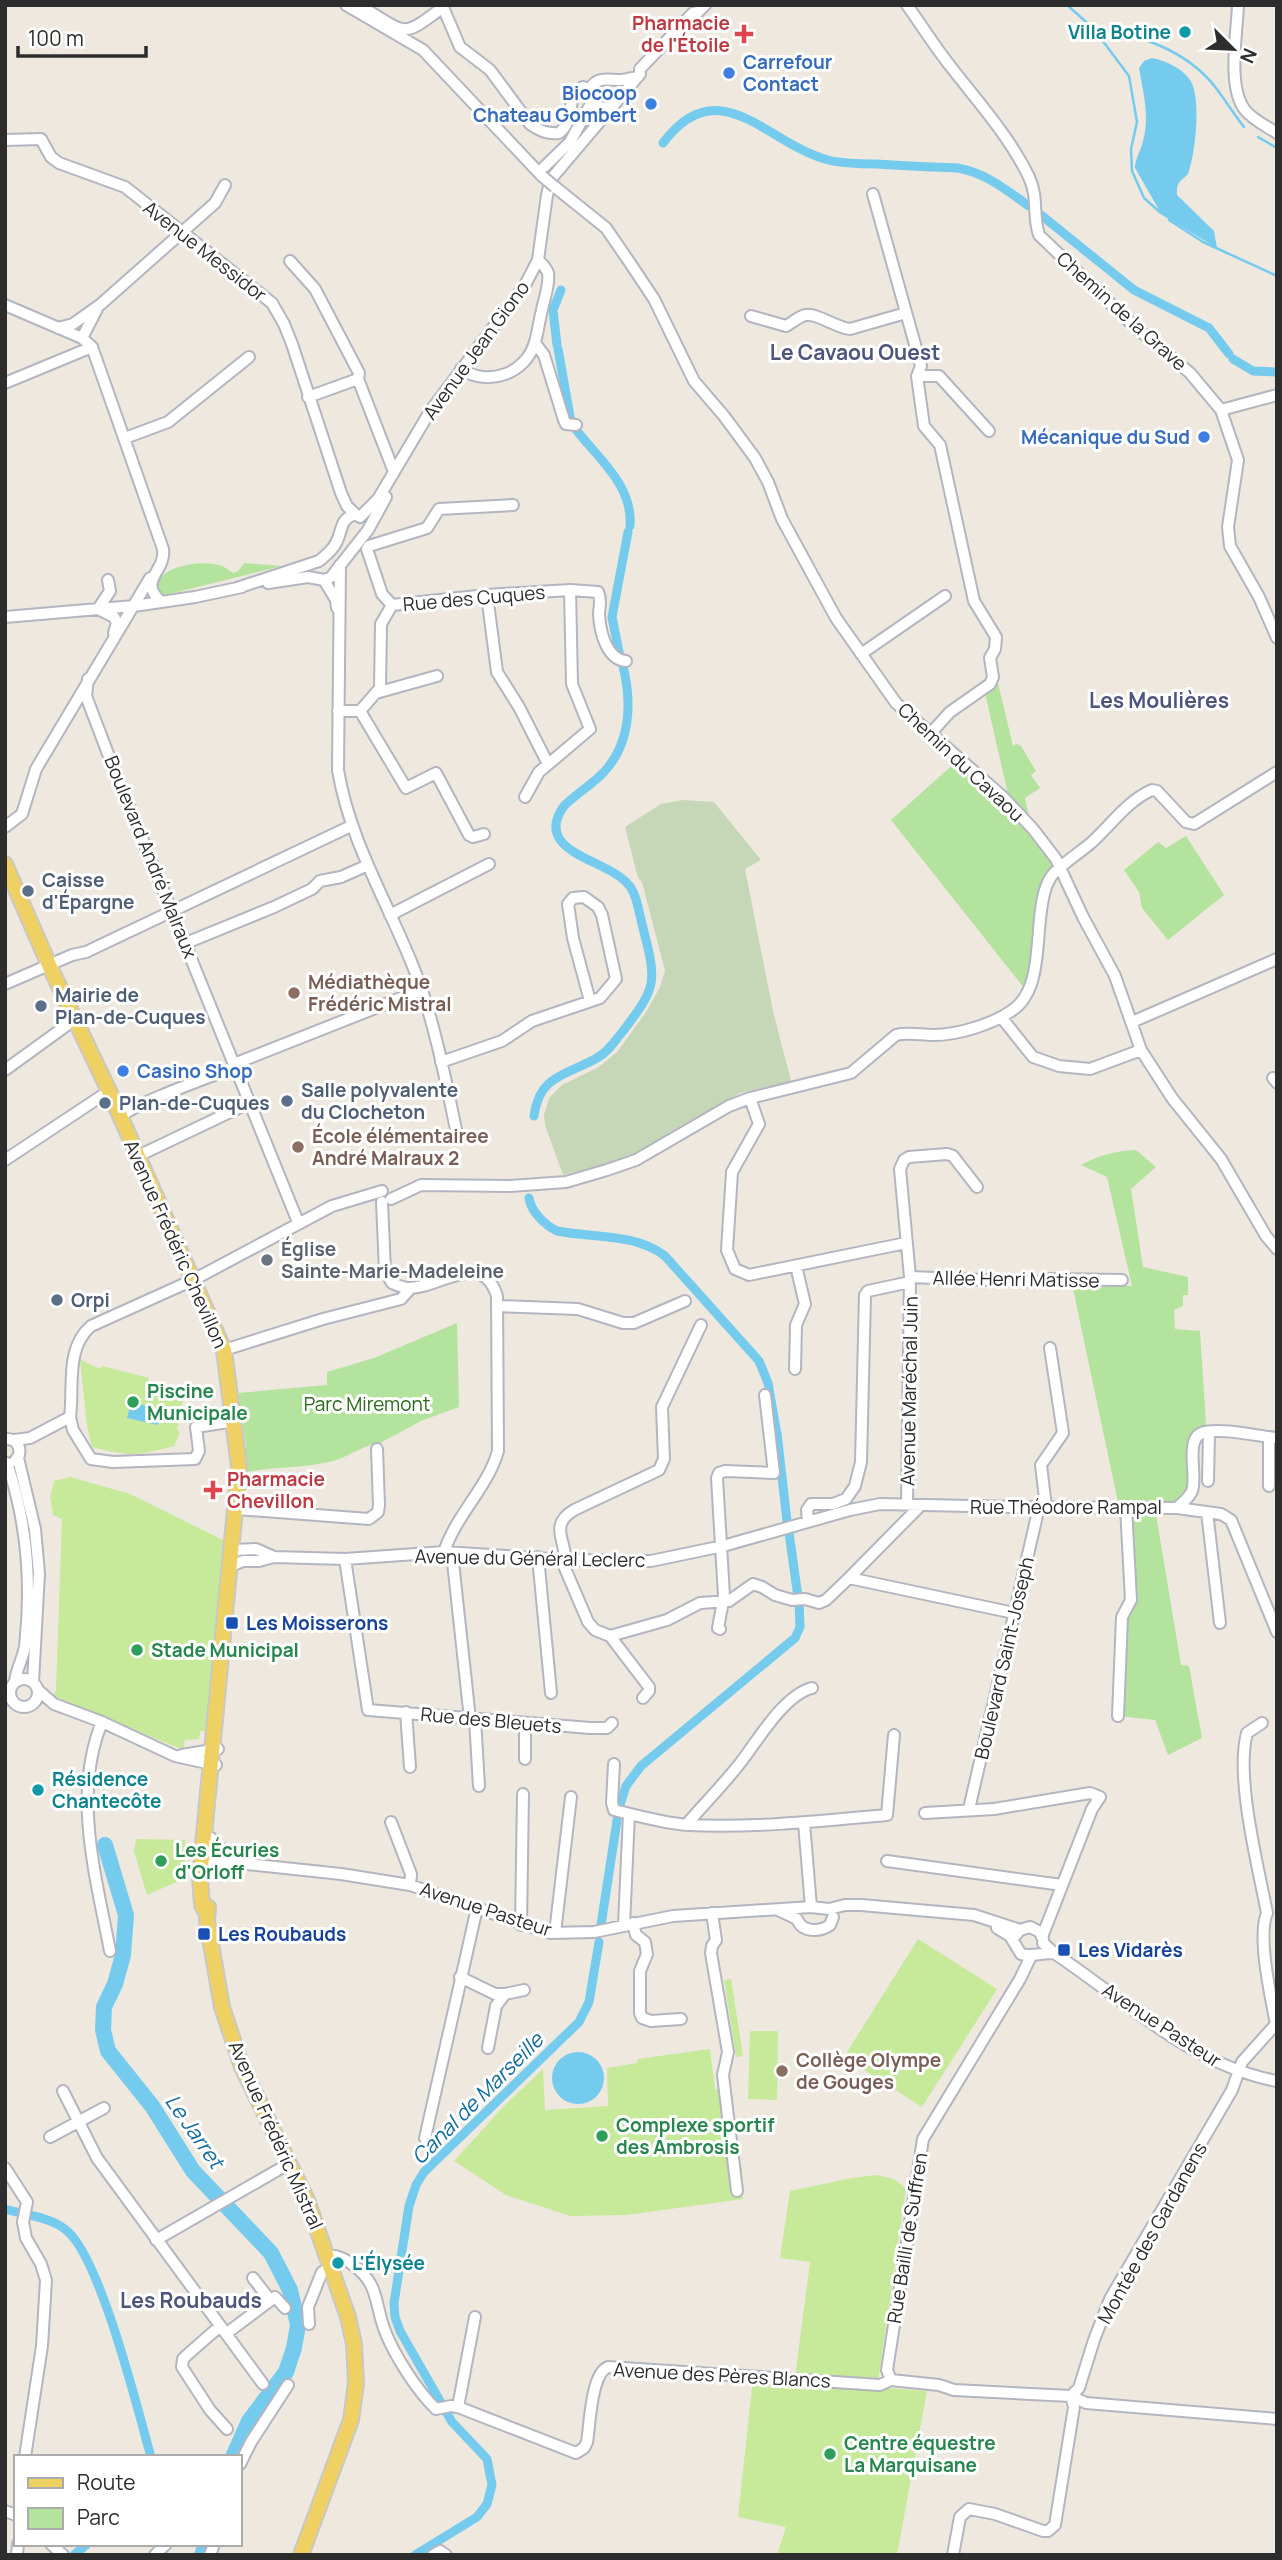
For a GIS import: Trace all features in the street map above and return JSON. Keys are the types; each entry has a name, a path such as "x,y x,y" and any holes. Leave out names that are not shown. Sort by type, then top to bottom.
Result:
{"main road":[{"name":"Avenue Frédéric Chevillon","path":"5,864 48,965 121,1117 224,1350 239,1460 235,1558"},
{"name":"Avenue Frédéric Mistral","path":"235,1558 205,1860 206,1914 222,2007 242,2067 307,2200 354,2344 356,2368 354,2399 345,2437 301,2555"},
{"name":"Avenue Frédéric Mistral","path":"205,1860 211,1838 214,1757"}],"street":[{"name":"Chemin du Cavaou","path":"346,5 423,50 547,179 606,229 654,299 694,382 724,416 755,458 810,574 835,618 896,703 1003,797 1056,859 1115,976 1141,1050 1172,1098 1221,1159 1266,1236 1277,1249"},
{"path":"360,5 403,31 414,29 443,6 460,47 490,70 530,124 544,132 559,133 566,128 573,94 583,88 589,90"},
{"name":"Chemin de la Grave","path":"907,5 950,66 994,119 1030,180 1039,235 1134,326 1190,373 1221,410 1238,460 1228,527 1230,546 1259,597 1277,638"},
{"path":"1238,5 1235,79 1240,100 1253,118 1277,133"},
{"path":"547,179 612,107 638,76 640,69 693,13 702,9"},
{"path":"547,179 592,102 589,90 593,84 605,78 620,80 638,76"},
{"path":"592,102 602,108 612,107"},
{"name":"Avenue Messidor","path":"5,140 41,139 51,157 60,163 125,187 272,303 288,334 341,493 347,506 358,516"},
{"name":"Avenue Jean Giono","path":"319,561 330,552 337,541 340,525 345,519 358,516 378,499 461,369 525,285 538,260 547,179"},
{"path":"58,328 73,324 101,304 215,203 225,184"},
{"path":"873,194 921,366 917,376 925,426 940,445 974,601 996,638 995,649 989,658 993,677 990,684 950,712 930,734"},
{"path":"461,369 476,377 502,376 522,365 535,343 548,274 538,260"},
{"path":"290,261 315,289 348,349 394,472"},
{"path":"82,338 91,317 101,304"},
{"path":"5,305 82,338 92,347 163,549 164,554 150,590 161,602"},
{"path":"751,316 786,327 805,315 811,315 850,329 906,313"},
{"path":"535,343 544,355 564,420 573,425"},
{"path":"5,383 92,347"},
{"path":"125,438 168,422 249,358"},
{"path":"917,376 939,376 989,430"},
{"path":"308,397 358,379"},
{"path":"1221,410 1277,395"},
{"name":"Avenue Jean Giono","path":"322,579 335,574 368,530 414,439"},
{"name":"Avenue Messidor","path":"340,525 341,493"},
{"name":"Rue des Cuques","path":"392,606 382,594 367,550 369,546 427,528 439,509 513,505"},
{"path":"358,516 368,530"},
{"path":"319,561 317,568 336,600 339,617"},
{"path":"237,587 319,561"},
{"path":"340,565 338,771 342,797 351,826 417,975 441,1062 458,1139"},
{"path":"5,827 22,814 36,769 131,606 157,569"},
{"path":"5,617 131,606 237,587 308,577 322,579"},
{"path":"98,609 110,591 108,580 114,593 131,606"},
{"path":"570,590 598,592 601,597 601,629 606,643 622,661"},
{"name":"Rue des Cuques","path":"392,606 487,595 570,590 572,684 590,729 539,772 525,797"},
{"path":"487,595 497,672 519,707 548,764"},
{"path":"861,654 945,596"},
{"name":"Rue des Cuques","path":"375,694 380,688 381,624 392,606"},
{"path":"98,609 114,617 116,628 112,639"},
{"path":"338,711 360,711 375,694 438,676"},
{"name":"Boulevard André Malraux","path":"88,679 86,696 97,725 298,1222"},
{"path":"360,711 405,788 436,773 469,835 473,837 484,834"},
{"path":"67,716 86,716 97,725"},
{"path":"235,1421 196,1427 199,1451 195,1460 113,1462 91,1459 74,1430 70,1417 75,1350 84,1332 102,1321 193,1280 332,1206 364,1196 385,1197 421,1185 510,1186 566,1182 636,1160 729,1107 750,1098 852,1073 896,1035 936,1035 959,1031 1001,1017 1025,999 1032,985 1043,898 1051,876 1147,792 1157,792 1186,822 1194,824 1277,772"},
{"path":"5,984 72,954 86,952 351,826"},
{"path":"390,915 489,864"},
{"path":"186,943 275,907 312,889 320,881 341,877 368,865"},
{"path":"441,1062 502,1041 532,1021 600,998 616,979 606,928 598,907 584,897 573,898 568,904 573,938 590,1001"},
{"path":"1132,1022 1277,959"},
{"path":"121,1117 124,1112 147,1101 421,990"},
{"path":"1001,1017 1033,1057 1059,1066 1090,1069 1141,1050"},
{"path":"5,1070 74,1020"},
{"path":"5,1160 109,1091"},
{"path":"750,1098 759,1124 732,1172 727,1250 735,1269 749,1275 906,1243"},
{"path":"138,1156 249,1103"},
{"name":"Avenue Maréchal Juin","path":"907,1505 910,1280 900,1169 904,1160 909,1157 947,1154 953,1156 977,1187"},
{"path":"385,1197 385,1271 392,1283 411,1288"},
{"path":"1266,1236 1277,1228"},
{"path":"795,1369 796,1325 804,1304 796,1265"},
{"path":"224,1350 401,1298 411,1288 462,1274 477,1273 494,1286 498,1306 498,1451 493,1465 454,1526 448,1553 479,1786"},
{"name":"Allée Henri Matisse","path":"803,1523 811,1504 840,1503 851,1493 861,1462 865,1295 868,1291 910,1280 1122,1280"},
{"path":"498,1306 578,1309 623,1323 634,1323 685,1301"},
{"path":"643,1698 649,1687 610,1636 595,1630 588,1622 564,1566 566,1560 560,1526 568,1513 659,1471 663,1465 662,1407 701,1325"},
{"path":"1043,1507 1041,1465 1063,1433 1050,1348"},
{"path":"720,1629 723,1546 717,1478 719,1473 774,1473 765,1395"},
{"path":"12,1459 30,1438 70,1417"},
{"path":"5,1427 10,1439 19,1445 12,1459 29,1572 23,1660 9,1688 16,1706 25,1708 54,1704"},
{"path":"1208,1481 1209,1432 1273,1438 1269,1486"},
{"name":"Rue Théodore Rampal","path":"921,1505 1177,1508 1192,1491 1194,1439 1198,1434 1209,1432"},
{"path":"10,1439 30,1438"},
{"path":"236,1509 369,1519 378,1512 379,1505 377,1449"},
{"path":"12,1459 35,1529 39,1573 35,1686 38,1698 33,1705"},
{"path":"803,1523 880,1504 921,1505"},
{"path":"610,1636 667,1620 700,1603 735,1598 753,1584 792,1600 805,1599 819,1603 826,1600 849,1578 921,1505"},
{"name":"Boulevard Saint-Joseph","path":"969,1809 1014,1613 1043,1507"},
{"path":"1118,1716 1122,1617 1131,1600 1126,1507"},
{"path":"1177,1508 1221,1514 1234,1524 1277,1632"},
{"path":"1207,1512 1220,1623"},
{"name":"Avenue du Général Leclerc","path":"235,1558 259,1562 274,1558 345,1559 448,1553 566,1560 650,1561 723,1546 803,1523"},
{"name":"Avenue du Général Leclerc","path":"234,1534 274,1558"},
{"name":"Avenue du Général Leclerc","path":"235,1558 256,1549"},
{"path":"538,1558 551,1693"},
{"name":"Rue des Bleuets","path":"345,1559 368,1710 525,1724 607,1728 612,1723"},
{"path":"849,1578 1014,1613"},
{"path":"9,1688 24,1679 54,1704 102,1722 176,1756 214,1757"},
{"path":"686,1825 741,1762 760,1735 801,1691 812,1688"},
{"path":"406,1712 410,1767"},
{"path":"102,1722 90,1757 89,1827 110,1951"},
{"path":"1262,1723 1247,1733 1243,1748 1249,1812 1272,1910 1263,1922 1265,1960 1276,2023"},
{"path":"525,1724 525,1759"},
{"path":"614,1764 612,1803 622,1812 686,1825 804,1823 887,1815 894,1735"},
{"path":"910,1911 989,1925 1005,1931 1021,1954 1038,1943 1092,1810 1100,1797 1090,1793 994,1809 925,1813"},
{"path":"520,1925 523,1794"},
{"path":"555,1933 571,1797"},
{"path":"622,1812 628,1924 635,1935 645,1942 647,1954 640,1971 640,2013 642,2018 651,2021 681,2019"},
{"path":"391,1822 411,1874 410,1885"},
{"path":"797,1919 808,1907 804,1823"},
{"name":"Avenue Pasteur","path":"211,1838 214,1845 220,1849 278,1867"},
{"name":"Avenue Pasteur","path":"205,1860 252,1860"},
{"name":"Avenue Pasteur","path":"205,1860 410,1885 520,1925 555,1933 599,1931 673,1916 712,1913 808,1907 831,1913 828,1927 815,1930 802,1927 797,1919 778,1910"},
{"path":"887,1861 1062,1885"},
{"path":"425,2138 477,1908"},
{"path":"831,1913 891,1909 974,1915 1020,1930 1014,1941"},
{"path":"712,1913 716,1940 710,1954 728,2052 723,2075 737,2191"},
{"name":"Avenue Pasteur","path":"1020,1930 1025,1928 1038,1943 1198,2053 1238,2071 1277,2081"},
{"name":"Rue Bailli de Suffren","path":"891,2379 887,2370 923,2139 1020,1979 1038,1943"},
{"path":"460,1977 495,1994 524,1990"},
{"path":"488,2048 496,2006 505,1994"},
{"name":"Montée des Gardanens","path":"1071,2396 1079,2388 1091,2346 1110,2299 1232,2090 1242,2062 1276,2023"},
{"path":"63,2091 97,2158 263,2384"},
{"path":"50,2137 104,2108"},
{"path":"156,2240 290,2163"},
{"path":"5,2168 27,2207 23,2222 26,2238 41,2264 46,2280 42,2346 25,2455"},
{"name":"Avenue des Pères Blancs","path":"329,2261 335,2255 344,2258 361,2270 369,2280 375,2291 384,2330 432,2406 458,2407 576,2453 584,2448 587,2442 599,2372 608,2367 880,2385 891,2379 939,2385 954,2390 1071,2396 1086,2403 1277,2419"},
{"path":"309,2324 308,2307 329,2261"},
{"path":"253,2278 270,2300"},
{"path":"227,2429 210,2410 182,2367 183,2359 275,2297 285,2308"},
{"path":"458,2407 475,2317"},
{"path":"242,2460 288,2385"},
{"path":"953,2555 960,2517 969,2509 995,2514 1043,2531 1048,2531 1055,2525 1074,2407 1071,2396"},
{"path":"433,2555 440,2551 446,2555"}],"green space":[{"path":"244,563 282,566 165,595 157,591 158,582 163,575 183,566 216,564 234,573"},
{"path":"998,683 1013,746 1021,746 1036,771 1031,775 1040,788 1025,798 1029,817 1009,799 985,693"},
{"path":"956,762 1008,809 1056,866 1042,886 1025,989 891,820"},
{"path":"683,800 714,802 761,860 745,869 773,1011 791,1081 740,1093 642,1151 612,1163 563,1175 545,1125 544,1115 549,1098 562,1085 599,1067 618,1051 646,1012 660,987 665,971 625,827 661,804"},
{"path":"1186,836 1224,895 1168,940 1142,908 1139,892 1124,870 1158,842 1166,848"},
{"path":"1136,1150 1156,1167 1131,1189 1143,1267 1188,1277 1188,1295 1183,1295 1183,1306 1174,1310 1175,1329 1200,1331 1206,1423 1209,1432 1199,1434 1193,1484 1177,1508 1155,1508 1181,1665 1189,1666 1202,1738 1168,1755 1155,1720 1118,1716 1127,1610 1127,1507 1119,1507 1072,1284 1132,1286 1107,1177 1081,1165 1108,1154"},
{"name":"Parc Miremont","path":"457,1323 459,1407 335,1460 246,1472 246,1448 238,1393 327,1385 327,1372 374,1358"},
{"name":"Piscine Municipale","path":"80,1359 99,1369 102,1366 149,1378 148,1386 184,1394 177,1430 180,1432 174,1446 133,1454 92,1447 87,1426"},
{"name":"Stade Municipal","path":"70,1477 130,1494 227,1542 210,1721 207,1721 206,1731 200,1731 199,1739 185,1740 183,1750 54,1696 62,1519 53,1515 50,1497 54,1481"},
{"name":"Les Écuries d'Orloff","path":"136,1839 185,1840 185,1871 181,1880 147,1895 134,1851"},
{"path":"918,1939 997,1989 922,2107 844,2057"},
{"path":"731,1979 743,2056 736,2057 724,1980"},
{"path":"750,2031 778,2031 777,2100 748,2099"},
{"name":"Complexe sportif des Ambrosis","path":"710,2049 715,2089 721,2089 732,2167 742,2167 743,2199 626,2215 570,2216 506,2195 454,2161 504,2106 543,2069 545,2110 608,2106 607,2068 637,2063 638,2059"},
{"path":"877,2175 893,2179 906,2188 878,2382 795,2377 810,2262 780,2258 790,2191"},
{"name":"Centre équestre La Marquisane","path":"753,2378 927,2391 897,2555 777,2555 786,2527 738,2517"}],"water":[{"path":"1152,58 1178,69 1187,76 1194,88 1196,126 1193,154 1188,174 1178,185 1177,195 1214,231 1217,248 1162,215 1135,168 1146,123 1139,68 1144,61"},
{"path":"131,1402 162,1410 158,1425 127,1418"},
{"path":"578,2052 588,2054 596,2060 602,2068 602,2088 596,2096 588,2102 578,2104 568,2102 560,2096 554,2088 552,2078 554,2068 560,2060 568,2054"}],"waterway":[{"path":"1067,5 1093,28 1129,76 1137,122 1131,149 1132,171 1144,198 1161,213"},
{"path":"1093,28 1144,40 1191,63 1216,88 1244,127"},
{"name":"Canal de Marseille","path":"663,143 684,122 704,112 724,111 744,117 806,152 828,160 968,170 995,183 1029,206"},
{"path":"1258,137 1277,148"},
{"name":"Canal de Marseille","path":"1041,215 1134,290 1209,328 1229,354"},
{"path":"1169,220 1203,242 1277,276"},
{"name":"Canal de Marseille","path":"557,345 553,310 561,290"},
{"name":"Canal de Marseille","path":"558,349 571,422"},
{"name":"Canal de Marseille","path":"1233,359 1253,371 1277,372"},
{"name":"Canal de Marseille","path":"574,427 620,484 626,497 630,526"},
{"name":"Canal de Marseille","path":"620,657 612,617 628,532"},
{"name":"Canal de Marseille","path":"599,865 563,843 556,827 564,806 602,774 619,750 628,709 623,666"},
{"name":"Canal de Marseille","path":"534,1116 537,1102 548,1084 605,1053 642,1004 651,983 651,961 635,897 628,884 601,866"},
{"name":"Canal de Marseille","path":"529,1198 539,1218 557,1231 641,1243 665,1256 759,1361 768,1383 776,1429"},
{"name":"Canal de Marseille","path":"777,1433 787,1521"},
{"name":"Canal de Marseille","path":"789,1533 798,1597"},
{"name":"Canal de Marseille","path":"619,1808 626,1786 641,1766 795,1638 800,1627 799,1602"},
{"name":"Canal de Marseille","path":"601,1925 618,1814"},
{"name":"Le Jarret","path":"105,1845 126,1915 123,1955 115,1984 104,2007 103,2030 108,2051 152,2106 193,2171 271,2253 290,2290 298,2325 286,2372 249,2421 234,2455"},
{"name":"Canal de Marseille","path":"415,2555 477,2517 487,2504 492,2485 487,2459 452,2422 400,2331 395,2317 394,2303 409,2206 424,2172 579,2022 589,2002 599,1942"},
{"name":"Canal de Marseille","path":"5,2209 53,2222 66,2230 79,2245 92,2270 116,2336 150,2455"},
{"name":"Canal de Marseille","path":"74,2555 85,2546"},
{"name":"Le Jarret","path":"202,2555 205,2546"}],"place":[{"name":"Villa Botine","path":"1185,32"},
{"name":"Pharmacie de l'Étoile","path":"744,34"},
{"name":"Carrefour Contact","path":"729,73"},
{"name":"Biocoop Chateau Gombert","path":"651,104"},
{"name":"Mécanique du Sud","path":"1204,437"},
{"name":"Caisse d'Épargne","path":"28,891"},
{"name":"Médiathèque Frédéric Mistral","path":"294,993"},
{"name":"Mairie de Plan-de-Cuques","path":"41,1006"},
{"name":"Casino Shop","path":"123,1071"},
{"name":"Salle polyvalente du Clocheton","path":"287,1101"},
{"name":"Plan-de-Cuques","path":"105,1103"},
{"name":"École élémentairee André Malraux 2","path":"298,1147"},
{"name":"Église Sainte-Marie-Madeleine","path":"267,1260"},
{"name":"Orpi","path":"57,1300"},
{"name":"Piscine Municipale","path":"133,1402"},
{"name":"Pharmacie Chevillon","path":"213,1490"},
{"name":"Les Moisserons","path":"232,1623"},
{"name":"Stade Municipal","path":"137,1650"},
{"name":"Résidence Chantecôte","path":"38,1790"},
{"name":"Les Écuries d'Orloff","path":"161,1861"},
{"name":"Les Roubauds","path":"204,1934"},
{"name":"Les Vidarès","path":"1064,1950"},
{"name":"Collège Olympe de Gouges","path":"782,2071"},
{"name":"Complexe sportif des Ambrosis","path":"602,2136"},
{"name":"L'Élysée","path":"338,2263"},
{"name":"Centre équestre La Marquisane","path":"830,2454"}],"district":[{"name":"Le Cavaou Ouest","path":"855,352"},
{"name":"Les Moulières","path":"1159,700"},
{"name":"Les Roubauds","path":"191,2300"}]}
